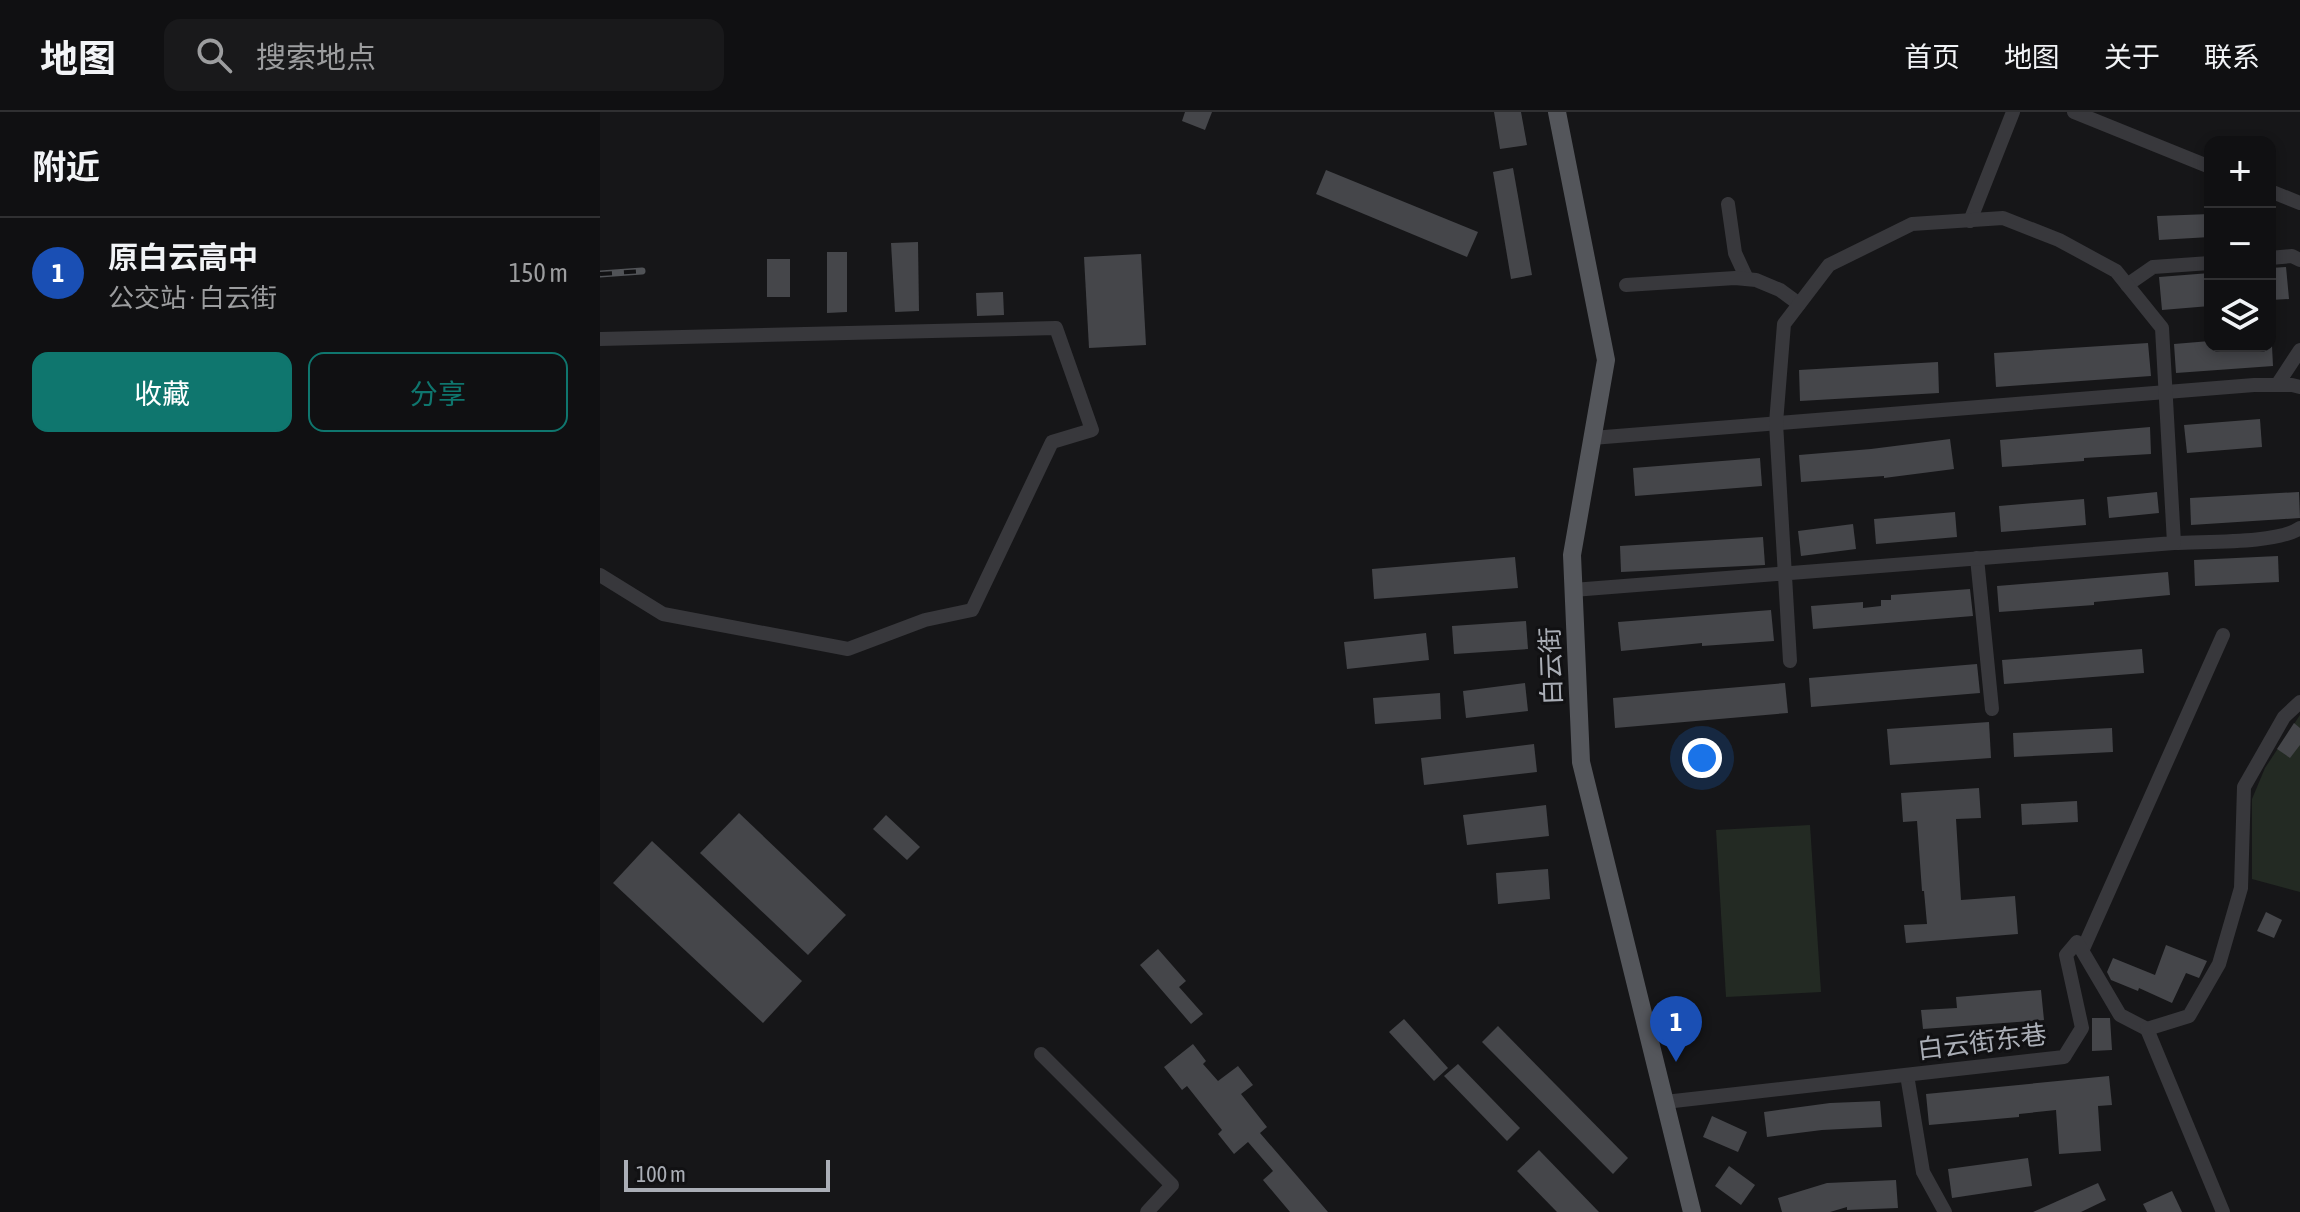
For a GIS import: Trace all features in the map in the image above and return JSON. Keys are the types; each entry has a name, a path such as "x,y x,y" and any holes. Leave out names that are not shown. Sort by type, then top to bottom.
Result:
{"main road":[{"name":"白云街","path":"1557,112 1606,360 1572,555 1581,762 1692,1212"}],"street":[{"path":"1970,221 2013,112"},
{"path":"2074,112 2204,165"},
{"path":"2276,193 2300,203"},
{"path":"1728,204 1735,253 1747,279"},
{"path":"1790,661 1776,423 1784,324 1829,265 1912,224 2003,218 2059,240 2116,271 2162,328 2174,543"},
{"path":"2276,257 2292,256 2300,260"},
{"path":"2127,285 2153,267 2204,263"},
{"path":"1626,285 1747,279 1780,290 1799,304"},
{"path":"600,339 1056,328 1092,430 1052,442 972,610 925,620 848,649 663,614 600,575"},
{"path":"2277,385 2300,350"},
{"path":"1592,438 2165,392 2277,385 2300,387"},
{"path":"1573,590 2269,538 2293,533 2300,528"},
{"path":"1977,558 1992,709"},
{"path":"2223,635 2083,949 2120,1015 2147,1029 2223,1212"},
{"path":"2147,1029 2189,1016 2219,964 2241,888 2244,787 2284,717 2300,702"},
{"name":"白云街东巷","path":"1665,1102 2064,1057 2082,1028 2066,955 2077,942 2083,949"},
{"path":"1041,1054 1172,1185 1147,1212"},
{"path":"1907,1075 1923,1172 1945,1212"}],"shaded area":[{"path":"2300,715 2300,892 2252,879 2252,799 2265,768"},
{"path":"1810,825 1821,992 1726,997 1716,830"}],"building":[{"path":"1185,112 1212,112 1205,130 1182,121"},
{"path":"1494,112 1521,112 1527,145 1500,149"},
{"path":"1513,168 1532,275 1511,279 1493,172"},
{"path":"1326,170 1478,232 1467,257 1316,194"},
{"path":"2204,214 2204,237 2159,240 2157,216"},
{"path":"918,242 919,311 895,312 891,243"},
{"path":"827,252 847,252 847,312 827,313"},
{"path":"1141,254 1146,345 1089,348 1084,257"},
{"path":"767,259 790,259 790,297 767,297"},
{"path":"2286,267 2289,299 2276,300 2276,268"},
{"path":"2204,273 2204,306 2162,310 2159,277"},
{"path":"1003,292 1004,315 977,316 976,293"},
{"path":"2204,342 2204,352 2272,352 2273,366 2176,373 2174,344"},
{"path":"2148,343 2151,376 1996,387 1994,353"},
{"path":"1938,362 1939,393 1800,401 1799,370"},
{"path":"2260,419 2262,447 2187,453 2184,425"},
{"path":"2150,427 2151,454 2002,467 2000,440"},
{"path":"1950,439 1954,469 1884,478 1801,482 1799,455"},
{"path":"1760,458 1762,486 1635,496 1633,468"},
{"path":"2157,492 2159,513 2109,518 2107,497"},
{"path":"2299,492 2300,518 2191,525 2190,498"},
{"path":"2084,499 2086,525 2001,532 1999,506"},
{"path":"1955,512 1957,537 1876,544 1874,519"},
{"path":"1853,524 1856,549 1801,556 1798,531"},
{"path":"1763,537 1765,565 1621,572 1620,546"},
{"path":"2278,556 2279,582 2195,586 2194,560"},
{"path":"1515,557 1518,588 1374,599 1372,569"},
{"path":"2168,572 2170,595 2094,602 2094,605 1999,612 1997,586"},
{"path":"1970,589 1973,616 1813,629 1811,606 1863,602 1863,608 1881,606 1881,600 1891,600 1891,595"},
{"path":"1771,610 1774,641 1702,646 1702,643 1621,651 1618,622"},
{"path":"1526,621 1528,649 1454,654 1452,626"},
{"path":"1426,633 1429,660 1347,669 1344,642"},
{"path":"2142,649 2144,673 2004,684 2002,660"},
{"path":"1977,664 1980,693 1811,707 1809,678"},
{"path":"1525,683 1528,711 1466,718 1463,691"},
{"path":"1785,683 1788,713 1615,728 1613,698"},
{"path":"1440,693 1441,719 1375,724 1373,698"},
{"path":"1989,722 1991,758 1890,765 1887,729"},
{"path":"2294,723 2300,728 2300,745 2290,758 2277,749"},
{"path":"2112,728 2113,752 2014,757 2013,733"},
{"path":"1534,744 1537,772 1424,785 1421,758"},
{"path":"1979,788 1981,818 1956,819 1961,900 2015,896 2018,934 1906,943 1904,925 1927,924 1917,821 1903,822 1901,793"},
{"path":"2077,801 2078,822 2022,825 2021,804"},
{"path":"1546,805 1549,836 1467,845 1463,815"},
{"path":"739,813 846,915 808,955 700,853"},
{"path":"886,815 920,847 907,860 873,829"},
{"path":"652,841 802,981 763,1023 613,883"},
{"path":"1548,869 1550,899 1498,904 1496,873"},
{"path":"2266,912 2282,920 2274,938 2257,931"},
{"path":"2166,945 2207,961 2199,978 2186,973 2172,1003 2111,980 2107,972 2113,958 2155,975"},
{"path":"1158,949 1186,981 1179,987 1203,1014 1191,1024 1140,965"},
{"path":"2041,990 2044,1020 1923,1029 1921,1010 1957,1008 1956,997"},
{"path":"2092,1018 2110,1018 2112,1050 2092,1051"},
{"path":"1404,1019 1448,1068 1434,1081 1389,1032"},
{"path":"1498,1026 1628,1158 1613,1174 1482,1042"},
{"path":"1193,1044 1206,1061 1203,1064 1218,1081 1238,1066 1253,1085 1241,1094 1267,1127 1260,1133 1328,1212 1290,1212 1263,1180 1273,1171 1248,1142 1234,1154 1218,1134 1222,1130 1187,1086 1182,1090 1164,1067"},
{"path":"1458,1064 1520,1128 1507,1141 1444,1076"},
{"path":"2109,1076 2112,1105 2098,1106 2101,1151 2059,1154 2056,1110 2019,1114 2019,1117 1929,1125 1926,1094"},
{"path":"1880,1101 1882,1127 1767,1137 1764,1112 1830,1103"},
{"path":"1712,1116 1747,1132 1738,1152 1703,1137"},
{"path":"1539,1150 1599,1212 1557,1212 1517,1171"},
{"path":"2028,1158 2032,1186 1952,1198 1948,1169"},
{"path":"1729,1166 1755,1185 1741,1205 1715,1186"},
{"path":"1896,1180 1898,1208 1847,1210 1847,1207 1830,1212 1782,1212 1778,1198 1827,1183"},
{"path":"2098,1183 2106,1200 2081,1212 2033,1212"},
{"path":"2172,1191 2182,1212 2147,1212 2143,1204"}],"railway":[{"path":"600,274 642,271"}],"place":[{"name":"原白云高中","path":"1676,1062"}]}
